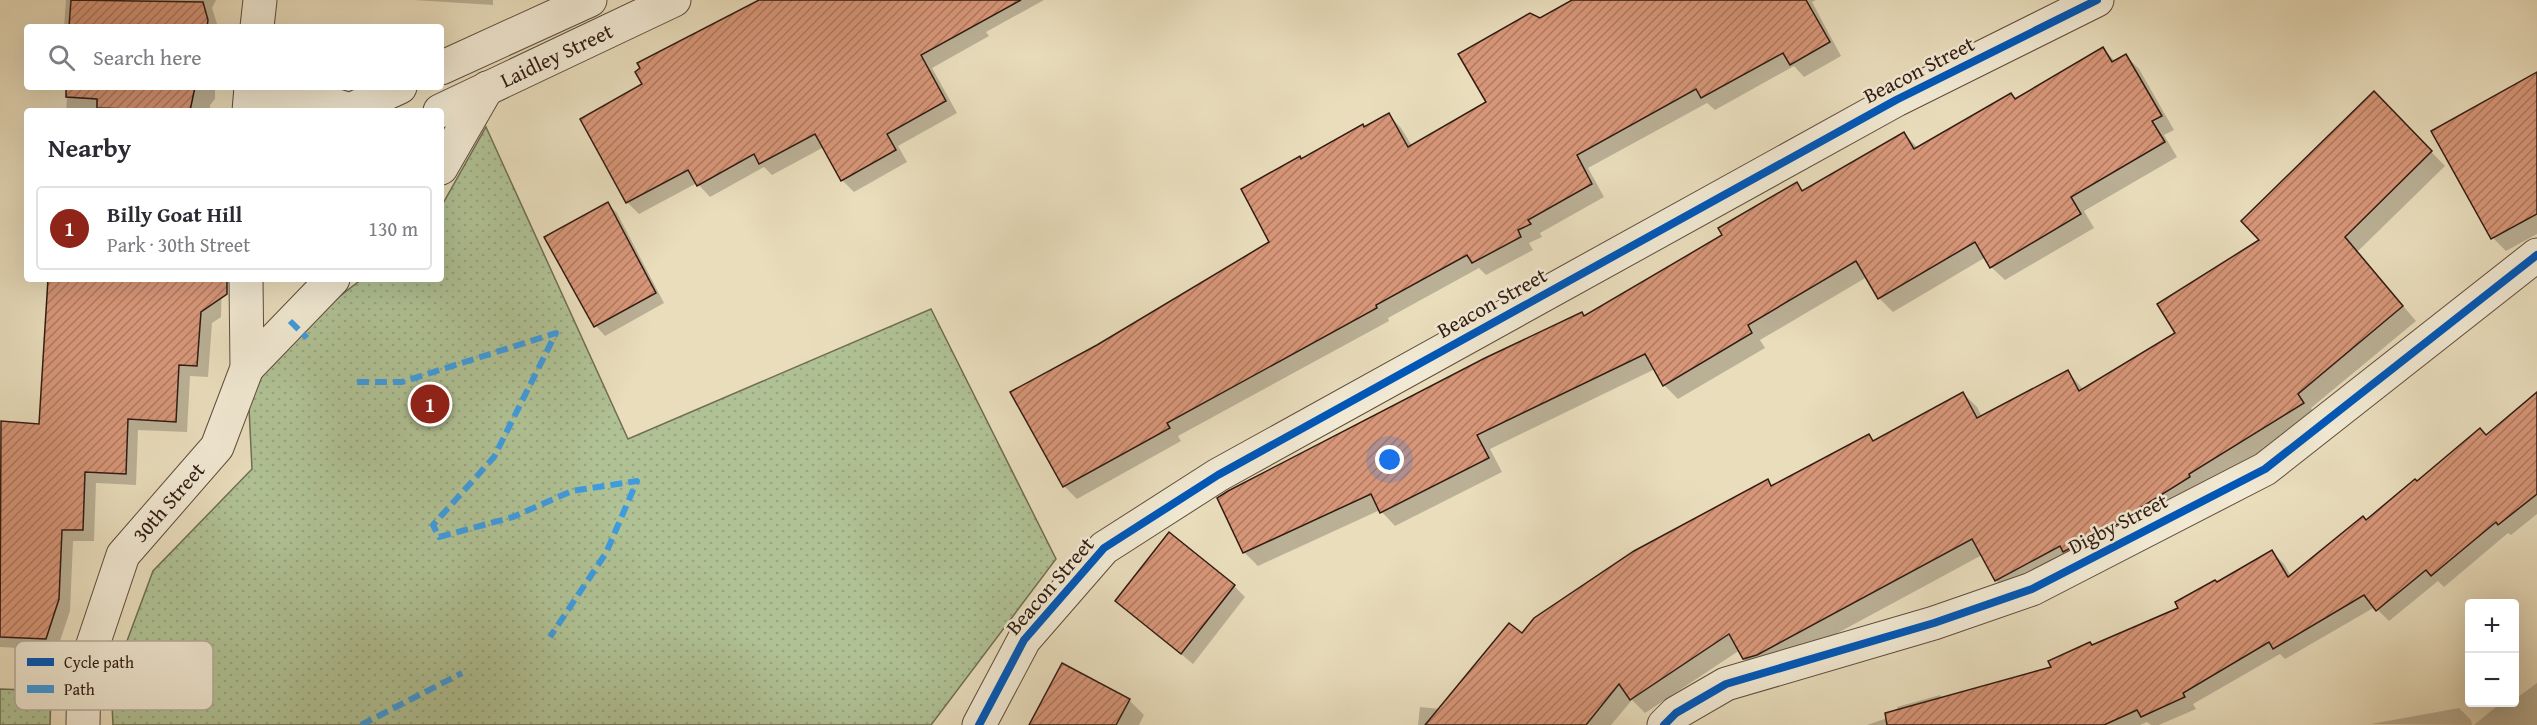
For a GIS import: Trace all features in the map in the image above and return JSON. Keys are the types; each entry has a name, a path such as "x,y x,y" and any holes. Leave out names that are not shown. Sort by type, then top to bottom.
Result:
{"street":[{"path":"257,24 260,0"},
{"name":"Laidley Street","path":"444,67 590,0"},
{"name":"Laidley Street","path":"444,109 674,0"},
{"name":"Beacon Street","path":"979,725 1024,640 1104,548 1228,469 1896,100 2097,0"},
{"path":"444,163 487,88"},
{"path":"249,108 251,90"},
{"path":"354,108 393,90"},
{"path":"267,108 296,93 344,108"},
{"name":"Digby Street","path":"1664,725 1676,713 1726,684 1934,623 2032,589 2265,469 2537,255"},
{"name":"30th Street","path":"94,641 123,555 217,447 247,368 246,282"},
{"path":"247,368 330,282"},
{"name":"30th Street","path":"83,710 83,725"}],"green space":[{"path":"486,127 628,439 931,309 1056,559 931,725 113,725 112,710 213,710 213,641 127,641 153,571 252,469 247,368 358,282 444,282 444,202"},
{"path":"0,689 15,690 15,710 50,710 50,725 0,725"}],"building":[{"path":"71,0 203,2 208,20 207,24 69,24"},
{"path":"759,0 1021,0 921,55 946,101 887,134 896,150 841,181 815,134 759,164 754,154 697,186 688,170 626,203 580,119 642,84 635,72 640,68 637,63"},
{"path":"1572,0 1806,0 1830,42 1790,65 1783,53 1701,98 1696,89 1577,155 1592,184 1528,220 1531,224 1518,230 1521,237 1472,263 1467,255 1376,305 1377,308 1167,423 1170,428 1063,487 1010,392 1097,345 1269,242 1241,189 1300,156 1301,159 1363,124 1364,127 1389,113 1408,147 1486,102 1458,54 1530,13 1540,18"},
{"path":"2103,47 2112,62 2126,54 2162,116 2152,121 2165,142 2071,197 2081,214 1990,268 1975,242 1878,299 1856,261 1748,325 1752,333 1663,386 1645,354 1477,435 1489,458 1380,513 1371,494 1243,553 1217,498 1228,491 1485,358 1582,312 1584,316 1722,235 1718,228 1797,182 1802,191 1904,132 1914,149 2011,93 2015,99"},
{"path":"2537,72 2537,214 2491,239 2431,131"},
{"path":"66,90 194,90 191,108 97,108 97,99 66,97"},
{"path":"2374,91 2432,151 2345,237 2403,306 2298,394 2304,403 2189,474 2190,477 2119,521 2120,523 2063,552 2060,546 1995,581 1972,539 1757,655 1743,659 1729,634 1630,700 1619,684 1586,725 1425,725 1509,623 1522,633 1534,618 1634,551 1768,479 1771,486 1869,434 1873,441 1963,392 1977,418 2068,370 2079,391 2175,333 2157,304 2259,240 2241,221"},
{"path":"608,202 656,293 594,327 544,237"},
{"path":"48,282 227,282 227,294 201,312 197,366 179,365 176,422 128,419 126,474 85,472 83,530 62,530 59,599 46,639 0,637 1,421 39,424"},
{"path":"2537,392 2537,494 2498,525 2496,522 2431,576 2426,570 2376,611 2364,595 2273,649 2269,642 2183,693 2185,697 2141,717 2137,710 2104,725 1887,725 1885,713 2051,667 2048,661 2178,608 2175,602 2215,580 2217,582 2272,550 2288,577 2363,516 2366,520 2415,479 2417,481 2480,428 2486,435"},
{"path":"1169,532 1235,585 1181,654 1115,601"},
{"path":"1062,663 1130,699 1116,725 1029,725"}],"marked path":[{"path":"290,321 307,338"},
{"path":"357,382 402,382 556,333 494,457 433,525 439,537 513,517 572,491 637,481 606,553 550,637"},
{"path":"361,725 462,673"}],"cycle path":[{"path":"979,725 1024,640 1104,548 1218,475 1896,100 2097,0"},
{"path":"1664,725 1676,713 1726,684 1934,623 2032,589 2265,469 2537,255"}],"place":[{"name":"Billy Goat Hill","path":"430,404"}]}
